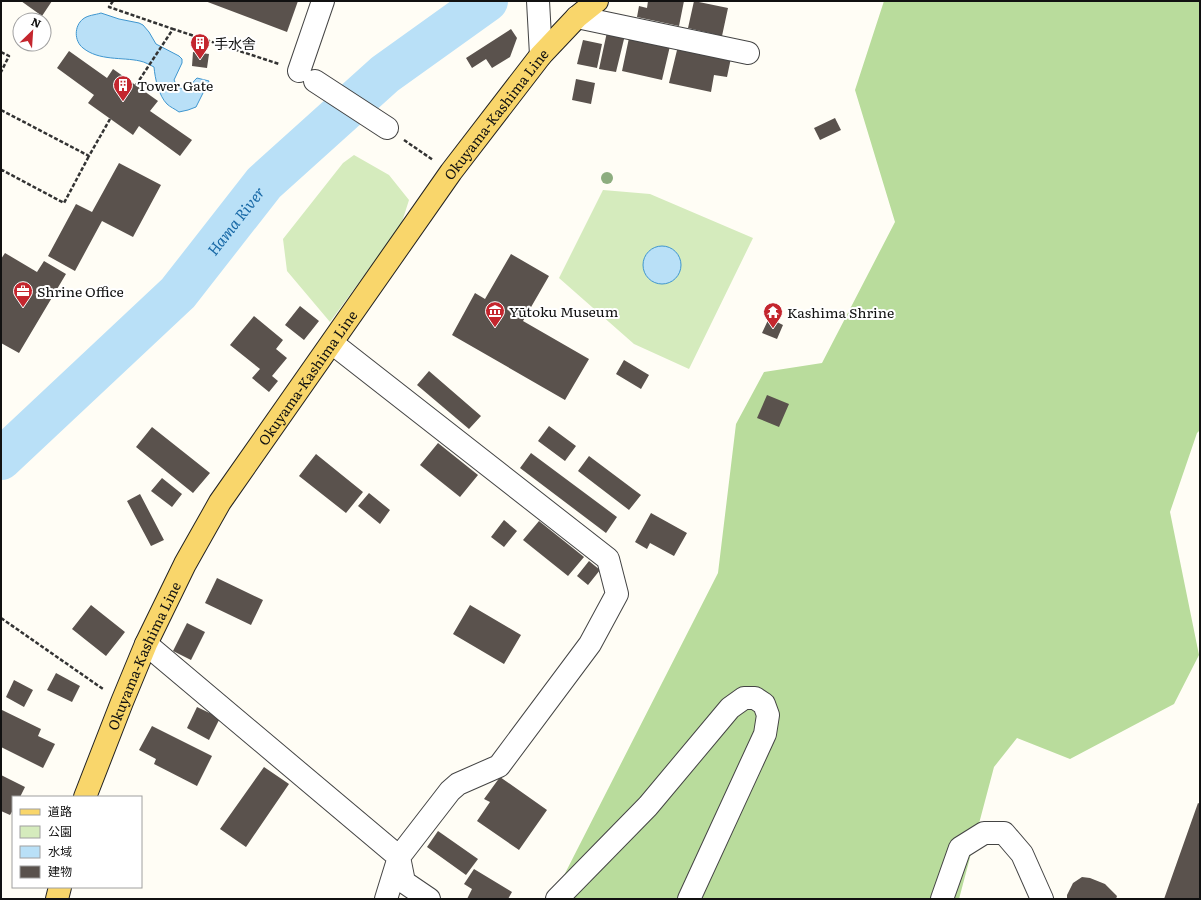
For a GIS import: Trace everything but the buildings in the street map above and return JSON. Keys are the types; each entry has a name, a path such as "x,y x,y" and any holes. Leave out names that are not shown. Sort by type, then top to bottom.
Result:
{"main road":[{"name":"Okuyama-Kashima Line","path":"86,796 146,644 185,564 220,502 451,172 541,55 577,17 597,1"},
{"path":"57,899 60,888"}],"street":[{"path":"323,1 307,76 388,128"},
{"path":"538,2 541,55"},
{"path":"577,17 748,53"},
{"path":"332,343 608,559 618,594 590,644 499,766 458,784 450,791 399,857 386,899"},
{"path":"146,644 399,857 404,882 429,899"},
{"path":"558,899 648,806 730,708 744,698 755,698 764,704 768,715 765,734 689,899"},
{"path":"942,899 960,848 984,834 1004,833 1022,854 1042,899"}],"path":[{"path":"112,1 110,7 307,76"},
{"path":"136,85 173,29"},
{"path":"1,52 9,56 1,72"},
{"path":"1,110 89,156"},
{"path":"1,170 64,203 110,119"},
{"path":"388,128 451,172"},
{"path":"1,618 122,702"}],"green space":[{"path":"884,1 1200,1 1200,430 1197,433 1170,512 1199,655 1174,704 1070,759 1017,738 994,767 959,899 552,899 718,573 736,424 764,372 822,363 895,222 855,90"},
{"path":"354,155 389,175 409,200 401,225 330,322 287,271 283,239 343,163"},
{"path":"603,190 650,194 753,238 689,369 634,344 559,278"}],"water":[{"path":"101,13 143,25 156,44 179,56 182,59 182,63 174,80 180,88 184,90 189,88 197,78 209,81 196,107 179,112 167,104 164,101 158,87 154,67 140,61 103,57 83,48 78,42 76,34 80,22 89,16"},
{"path":"658,246 666,246 676,251 680,258 680,272 676,279 666,284 658,284 648,279 646,276 643,269 643,261 648,251 651,249"}],"waterway":[{"name":"Hama River","path":"1,459 178,293 264,183 385,74 487,1"}],"place":[{"name":"手水舎","path":"200,60"},
{"name":"Tower Gate","path":"123,102"},
{"name":"Shrine Office","path":"23,308"},
{"name":"Yūtoku Museum","path":"495,328"},
{"name":"Kashima Shrine","path":"773,329"}]}
